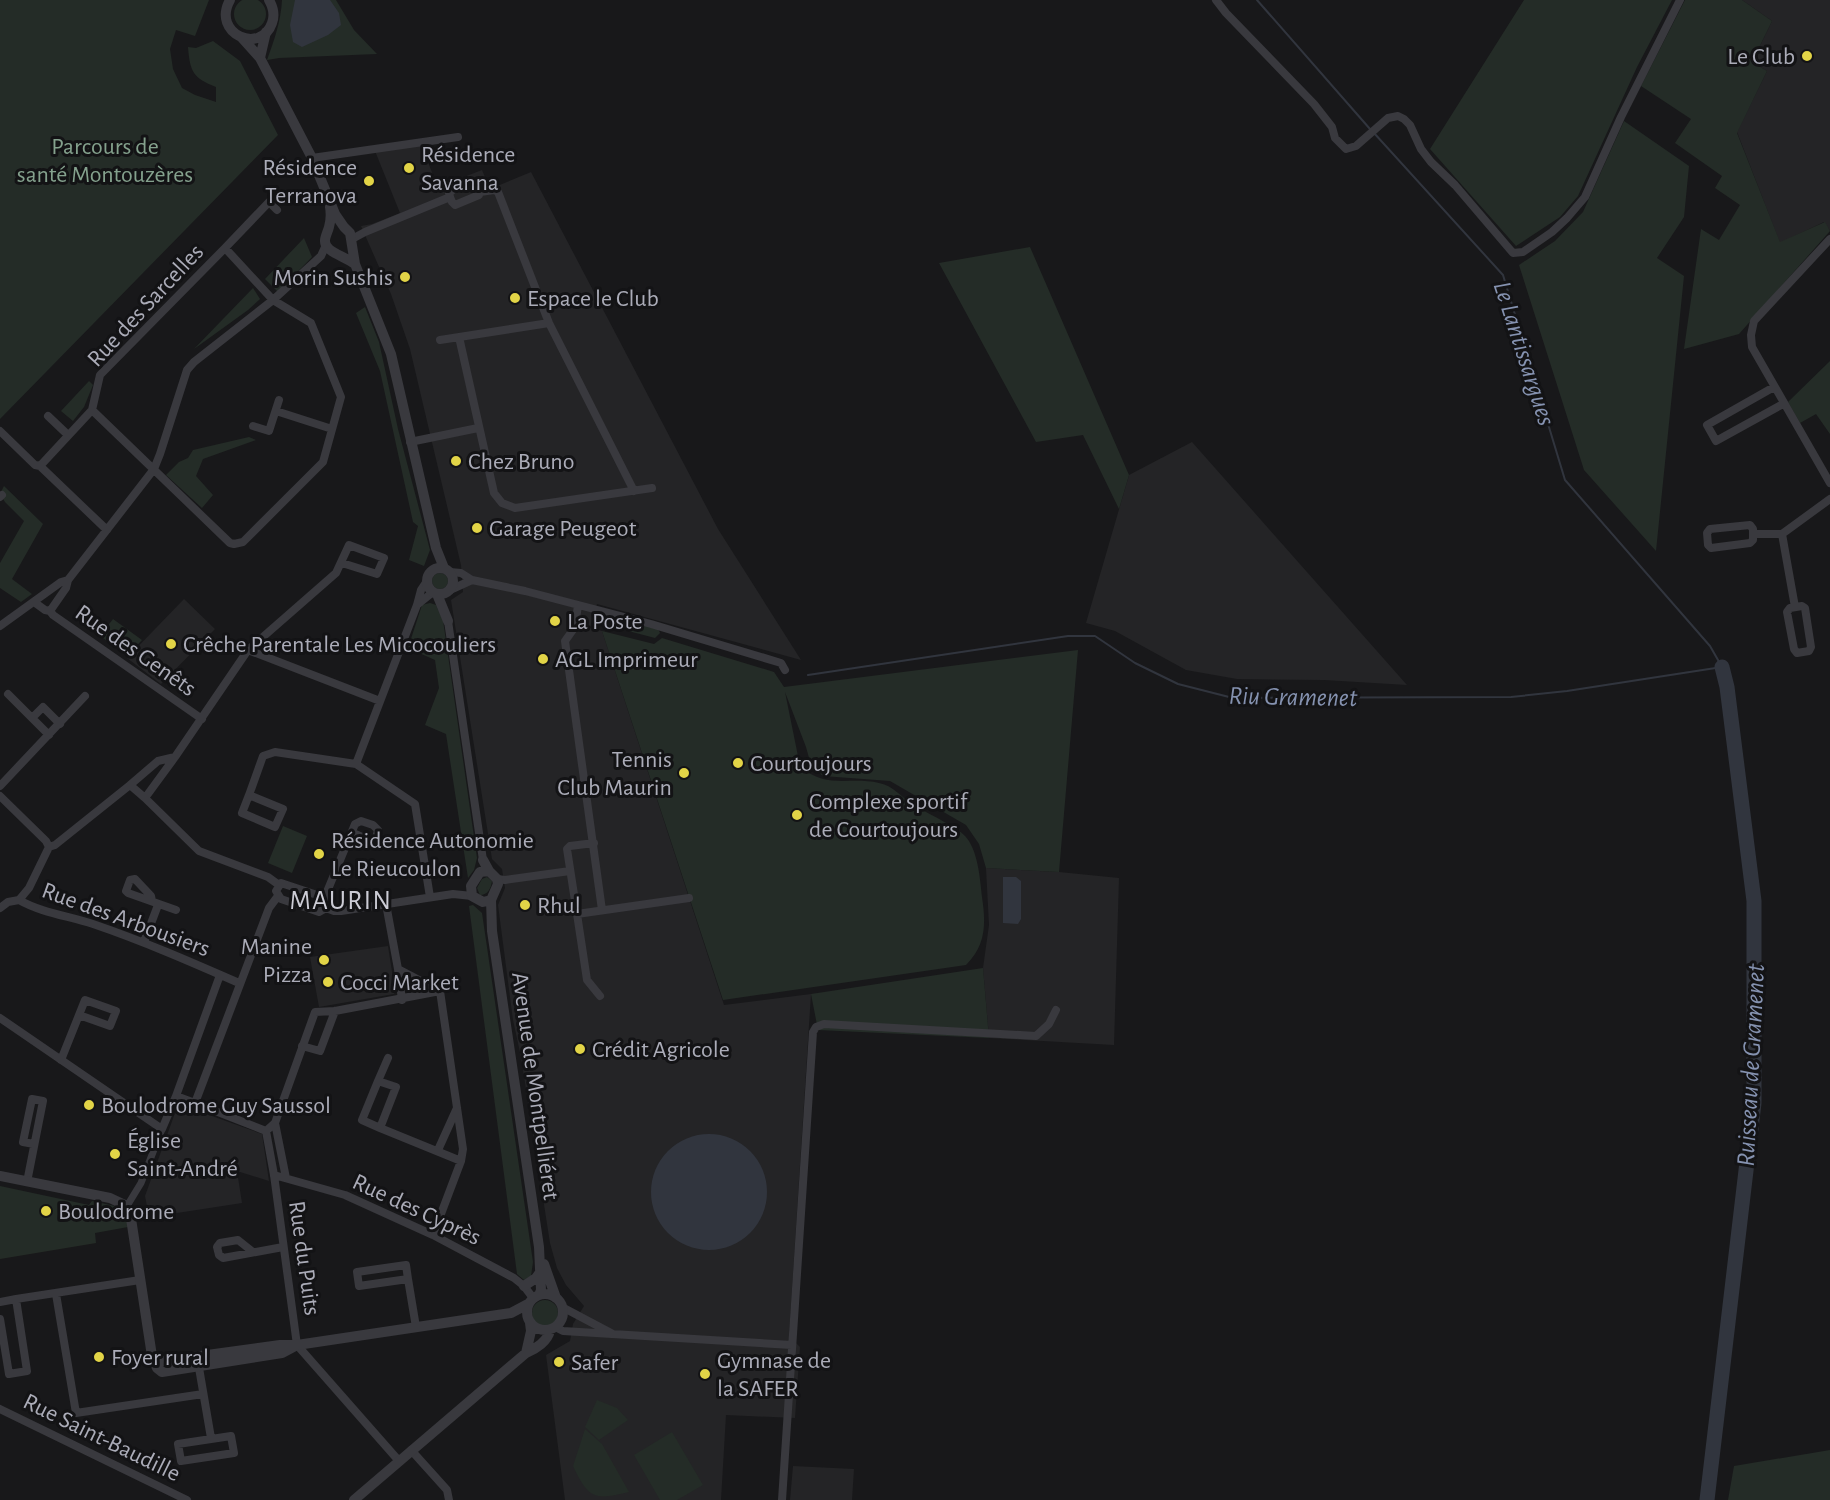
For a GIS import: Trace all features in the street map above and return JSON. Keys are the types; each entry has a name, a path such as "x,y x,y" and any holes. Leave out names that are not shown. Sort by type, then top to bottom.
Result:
{"street":[{"path":"1216,0 1226,14 1314,104 1332,127 1335,138 1346,148 1356,146 1388,118 1398,116 1404,119 1410,125 1421,148 1513,253 1523,252 1552,232 1585,197 1621,117 1680,0"},
{"path":"228,2 226,19 228,25 260,58 312,158 330,203 349,235 355,264 391,354 436,548 443,569 453,579 442,592"},
{"path":"260,58 266,32 273,21 273,3"},
{"path":"242,38 255,38 266,32"},
{"path":"312,158 458,137"},
{"path":"480,192 474,182 451,190 449,193 456,205 479,195 480,192 494,190 498,192 549,323 634,491"},
{"path":"329,230 336,226 349,235 365,232 450,197"},
{"path":"225,248 269,202 277,210"},
{"path":"330,203 329,230 325,237 330,251 355,264"},
{"path":"50,611 66,588 68,580 154,468 187,370 330,251 346,251 349,235"},
{"path":"1830,239 1754,321 1751,335 1752,347 1830,483"},
{"name":"Rue des Sarcelles","path":"92,410 100,375 225,248 273,300"},
{"path":"40,466 92,410 230,543 243,542 323,462 341,397 311,323 273,300"},
{"path":"440,340 549,323"},
{"path":"459,337 494,493 502,503 515,508 652,488"},
{"path":"1774,387 1707,425 1716,441 1783,404"},
{"path":"253,426 269,431 279,400"},
{"path":"276,411 332,429"},
{"path":"48,416 68,435"},
{"path":"410,442 478,428"},
{"path":"0,431 107,530"},
{"path":"1754,534 1782,534 1830,499"},
{"path":"1750,525 1754,534 1750,543 1712,548 1708,545 1707,533 1710,529 1750,525"},
{"path":"1782,534 1795,607"},
{"path":"145,798 248,650 336,573 349,545 384,558 377,574 342,563"},
{"path":"356,764 421,590 429,574 443,569 461,573 472,580 651,624 781,663 784,670"},
{"path":"0,626 68,580"},
{"path":"417,605 472,580"},
{"path":"427,581 442,592 483,860 494,877 487,901 471,891"},
{"name":"Rue des Genêts","path":"34,602 50,611 52,615 201,719"},
{"path":"578,605 575,627 565,642 602,910"},
{"path":"1795,607 1805,608 1811,647 1809,651 1797,653 1794,649 1787,612 1790,608 1795,607"},
{"path":"248,650 380,701"},
{"path":"8,694 49,735"},
{"path":"0,786 86,696"},
{"path":"32,717 43,707 60,724"},
{"path":"249,795 283,809 275,827 242,813 263,756 275,752 356,764 415,804 430,897"},
{"path":"49,847 55,846 158,761 175,757"},
{"path":"130,785 200,851 268,877 279,885"},
{"path":"0,796 46,841 49,847"},
{"path":"278,896 319,912 325,903 353,833"},
{"path":"594,843 570,846 567,849 587,980 600,996"},
{"path":"0,908 8,902 19,900 29,888 49,847"},
{"path":"278,896 276,891 279,885 284,883 325,903 334,911 341,911 471,891 494,877 570,871"},
{"path":"195,1102 269,908 278,896"},
{"path":"577,914 690,898"},
{"name":"Rue des Arbousiers","path":"19,900 32,907 144,942 239,983"},
{"name":"Avenue de Montpelliéret","path":"487,901 539,1247 541,1290 533,1299"},
{"path":"144,942 155,903 176,910"},
{"path":"386,904 402,1000"},
{"path":"398,969 440,991"},
{"path":"127,1206 141,1183 176,1096 220,975"},
{"path":"176,1096 266,1131 275,1123 315,1012 402,1000 440,991"},
{"path":"433,1235 461,1161 463,1149 440,991"},
{"path":"782,1500 813,1032 816,1027 824,1024 1036,1036 1049,1024 1056,1010"},
{"path":"302,1046 320,1051 335,1011"},
{"path":"61,1060 79,1015"},
{"path":"0,1018 162,1129"},
{"path":"388,1058 362,1120 461,1161"},
{"path":"378,1081 396,1087 380,1128"},
{"path":"27,1182 43,1101 32,1099 23,1142 34,1144"},
{"path":"438,1150 458,1108"},
{"path":"275,1123 285,1178"},
{"name":"Rue du Puits","path":"266,1131 297,1345"},
{"name":"Rue des Cyprès","path":"274,1175 345,1195 433,1235 514,1278 525,1286 533,1299"},
{"path":"0,1176 110,1198 127,1206 130,1212 152,1356 157,1368 162,1372 198,1362 282,1353 297,1345 511,1313 533,1299 548,1294 616,1336"},
{"path":"252,1252 282,1247"},
{"name":"Avenue de Montpelliéret","path":"539,1247 559,1302"},
{"path":"408,1279 358,1286 357,1272 406,1265 417,1327"},
{"path":"525,1286 541,1271"},
{"path":"0,1302 140,1280"},
{"path":"56,1294 76,1413 203,1394"},
{"path":"0,1319 9,1374 27,1371 16,1299"},
{"path":"526,1353 531,1331 529,1321 533,1299"},
{"path":"354,1500 526,1353 543,1342 561,1320 559,1302"},
{"path":"511,1313 529,1321 541,1330 792,1345"},
{"path":"297,1345 399,1461"},
{"path":"198,1362 211,1438"},
{"name":"Rue Saint-Baudille","path":"0,1409 187,1500"},
{"path":"231,1436 234,1453 181,1461 178,1444 211,1438 231,1436"},
{"path":"411,1450 447,1490 449,1500"}],"shaded area":[{"path":"295,0 330,0 339,13 341,25 328,35 302,47 293,42 290,25"},
{"path":"1742,0 1830,0 1830,231 1824,222 1780,243 1737,132 1767,71 1752,62 1772,21"},
{"path":"421,145 438,187 482,170 490,189 531,172 718,529 801,660 597,604 590,628 602,631 724,1005 811,994 789,1336 800,1347 795,1418 726,1415 721,1500 565,1500 546,1355 570,1341 573,1324 584,1306 566,1285 557,1268 550,1243 521,1057 513,1020 498,905 505,888 502,869 492,859 451,600 463,592 461,565 410,349 391,294 361,226 400,213 375,151"},
{"path":"1192,442 1407,685 1324,680 1237,679 1186,670 1115,631 1086,623 1129,475"},
{"name":"Crêche Parentale Les Micocouliers","path":"184,599 215,629 161,684 127,658"},
{"path":"986,868 1119,878 1114,1045 989,1038 983,968 989,925"},
{"path":"1003,877 1016,877 1021,881 1021,919 1018,924 1003,923"},
{"path":"388,946 394,994 319,1007 310,957"},
{"path":"184,1106 262,1134 269,1181 237,1171 242,1203 177,1213 165,1219 161,1214 149,1216 145,1196 175,1113"},
{"path":"709,1134 731,1139 750,1151 762,1170 767,1192 762,1214 750,1233 731,1245 709,1250 687,1245 668,1233 656,1214 651,1192 656,1170 668,1151 687,1139"},
{"path":"793,1466 854,1469 852,1500 790,1500"}],"green space":[{"path":"250,-2 261,3 266,14 261,25 250,30 239,25 234,14 239,3"},
{"name":"Parcours de santé Montouzères","path":"0,0 209,0 195,36 176,30 170,49 173,69 182,88 216,102 216,87 194,73 188,47 196,48 213,41 240,61 278,135 0,419"},
{"path":"282,0 336,0 354,30 377,54 267,60 279,23"},
{"path":"1524,0 1672,0 1637,67 1578,196 1560,217 1516,246 1430,149"},
{"path":"1685,0 1742,0 1772,21 1752,62 1767,71 1737,133 1780,242 1825,222 1830,231 1739,334 1684,349 1701,229 1719,240 1740,205 1715,188 1722,176 1675,143 1691,119 1641,86"},
{"path":"1624,121 1689,166 1684,217 1657,258 1684,276 1656,551 1584,470 1519,265 1555,241 1583,212"},
{"path":"304,238 312,257 278,292 265,279"},
{"path":"1030,247 1129,475 1119,509 1083,435 1036,442 939,263"},
{"path":"253,288 260,299 194,349"},
{"path":"365,307 379,342 398,429 430,550 424,566 409,560 418,526 413,522 380,371 356,313"},
{"path":"1830,361 1830,434 1816,414 1800,423 1788,402"},
{"path":"89,381 93,385 84,407 73,421 61,411"},
{"path":"249,437 256,440 203,459 196,476 213,495 202,508 166,475 179,462 188,458 193,450"},
{"path":"4,486 43,524 12,579 32,594 21,602 0,588 0,563 24,521 0,494"},
{"path":"437,573 443,573 448,581 446,587 437,589 432,584 432,578"},
{"path":"430,603 436,605 443,620 477,858 474,870 468,878 446,734 425,725 439,688 435,660 408,648 422,605"},
{"path":"596,612 658,629 660,633 655,638 594,622"},
{"path":"113,619 142,640 128,655 100,636"},
{"name":"Complexe sportif de Courtoujours","path":"602,631 654,644 662,638 774,672 784,687 1078,650 1059,872 986,868 979,844 966,825 890,781 823,776 811,765 785,692 800,766 819,778 884,784 913,805 965,836 973,849 978,865 983,907 983,934 978,950 966,965 723,1000"},
{"path":"283,826 307,836 292,873 268,863"},
{"path":"487,877 492,881 491,886 487,892 480,895 477,888 482,879"},
{"path":"473,905 482,913 533,1262 531,1276 524,1280 517,1274 469,906"},
{"path":"983,968 989,1038 818,1030 811,994"},
{"path":"0,1186 89,1205 92,1201 124,1208 128,1227 95,1233 96,1243 0,1259"},
{"path":"545,1300 554,1304 558,1313 554,1322 545,1326 536,1322 532,1313 536,1304"},
{"path":"597,1400 617,1408 628,1420 599,1440 585,1427"},
{"path":"585,1429 602,1444 629,1492 601,1496 594,1495 584,1486 573,1466"},
{"path":"672,1432 703,1485 677,1500 660,1500 634,1455"},
{"path":"1830,1450 1830,1500 1728,1500 1734,1466"}],"waterway":[{"name":"Le Lantissargues","path":"1257,0 1370,129"},
{"name":"Riu Gramenet","path":"808,675 1068,636 1095,636 1135,663 1178,684 1233,698 1511,697 1567,691 1722,667 1710,646 1565,480 1503,275 1374,133"},
{"name":"Ruisseau de Gramenet","path":"1707,1500 1754,1103 1754,901 1727,687 1722,667"}],"place":[{"name":"Le Club","path":"1807,56"},
{"name":"Résidence Savanna","path":"409,168"},
{"name":"Résidence Terranova","path":"369,181"},
{"name":"Morin Sushis","path":"405,277"},
{"name":"Espace le Club","path":"515,298"},
{"name":"Chez Bruno","path":"456,461"},
{"name":"Garage Peugeot","path":"477,528"},
{"name":"La Poste","path":"555,621"},
{"name":"Crêche Parentale Les Micocouliers","path":"171,644"},
{"name":"AGL Imprimeur","path":"543,659"},
{"name":"Courtoujours","path":"738,763"},
{"name":"Tennis Club Maurin","path":"684,773"},
{"name":"Complexe sportif de Courtoujours","path":"797,815"},
{"name":"Résidence Autonomie Le Rieucoulon","path":"319,854"},
{"name":"Rhul","path":"525,905"},
{"name":"Manine Pizza","path":"324,960"},
{"name":"Cocci Market","path":"328,982"},
{"name":"Crédit Agricole","path":"580,1049"},
{"name":"Boulodrome Guy Saussol","path":"89,1105"},
{"name":"Église Saint-André","path":"115,1154"},
{"name":"Boulodrome","path":"46,1211"},
{"name":"Foyer rural","path":"99,1357"},
{"name":"Safer","path":"559,1362"},
{"name":"Gymnase de la SAFER","path":"705,1374"}],"district":[{"name":"MAURIN","path":"341,900"}]}
